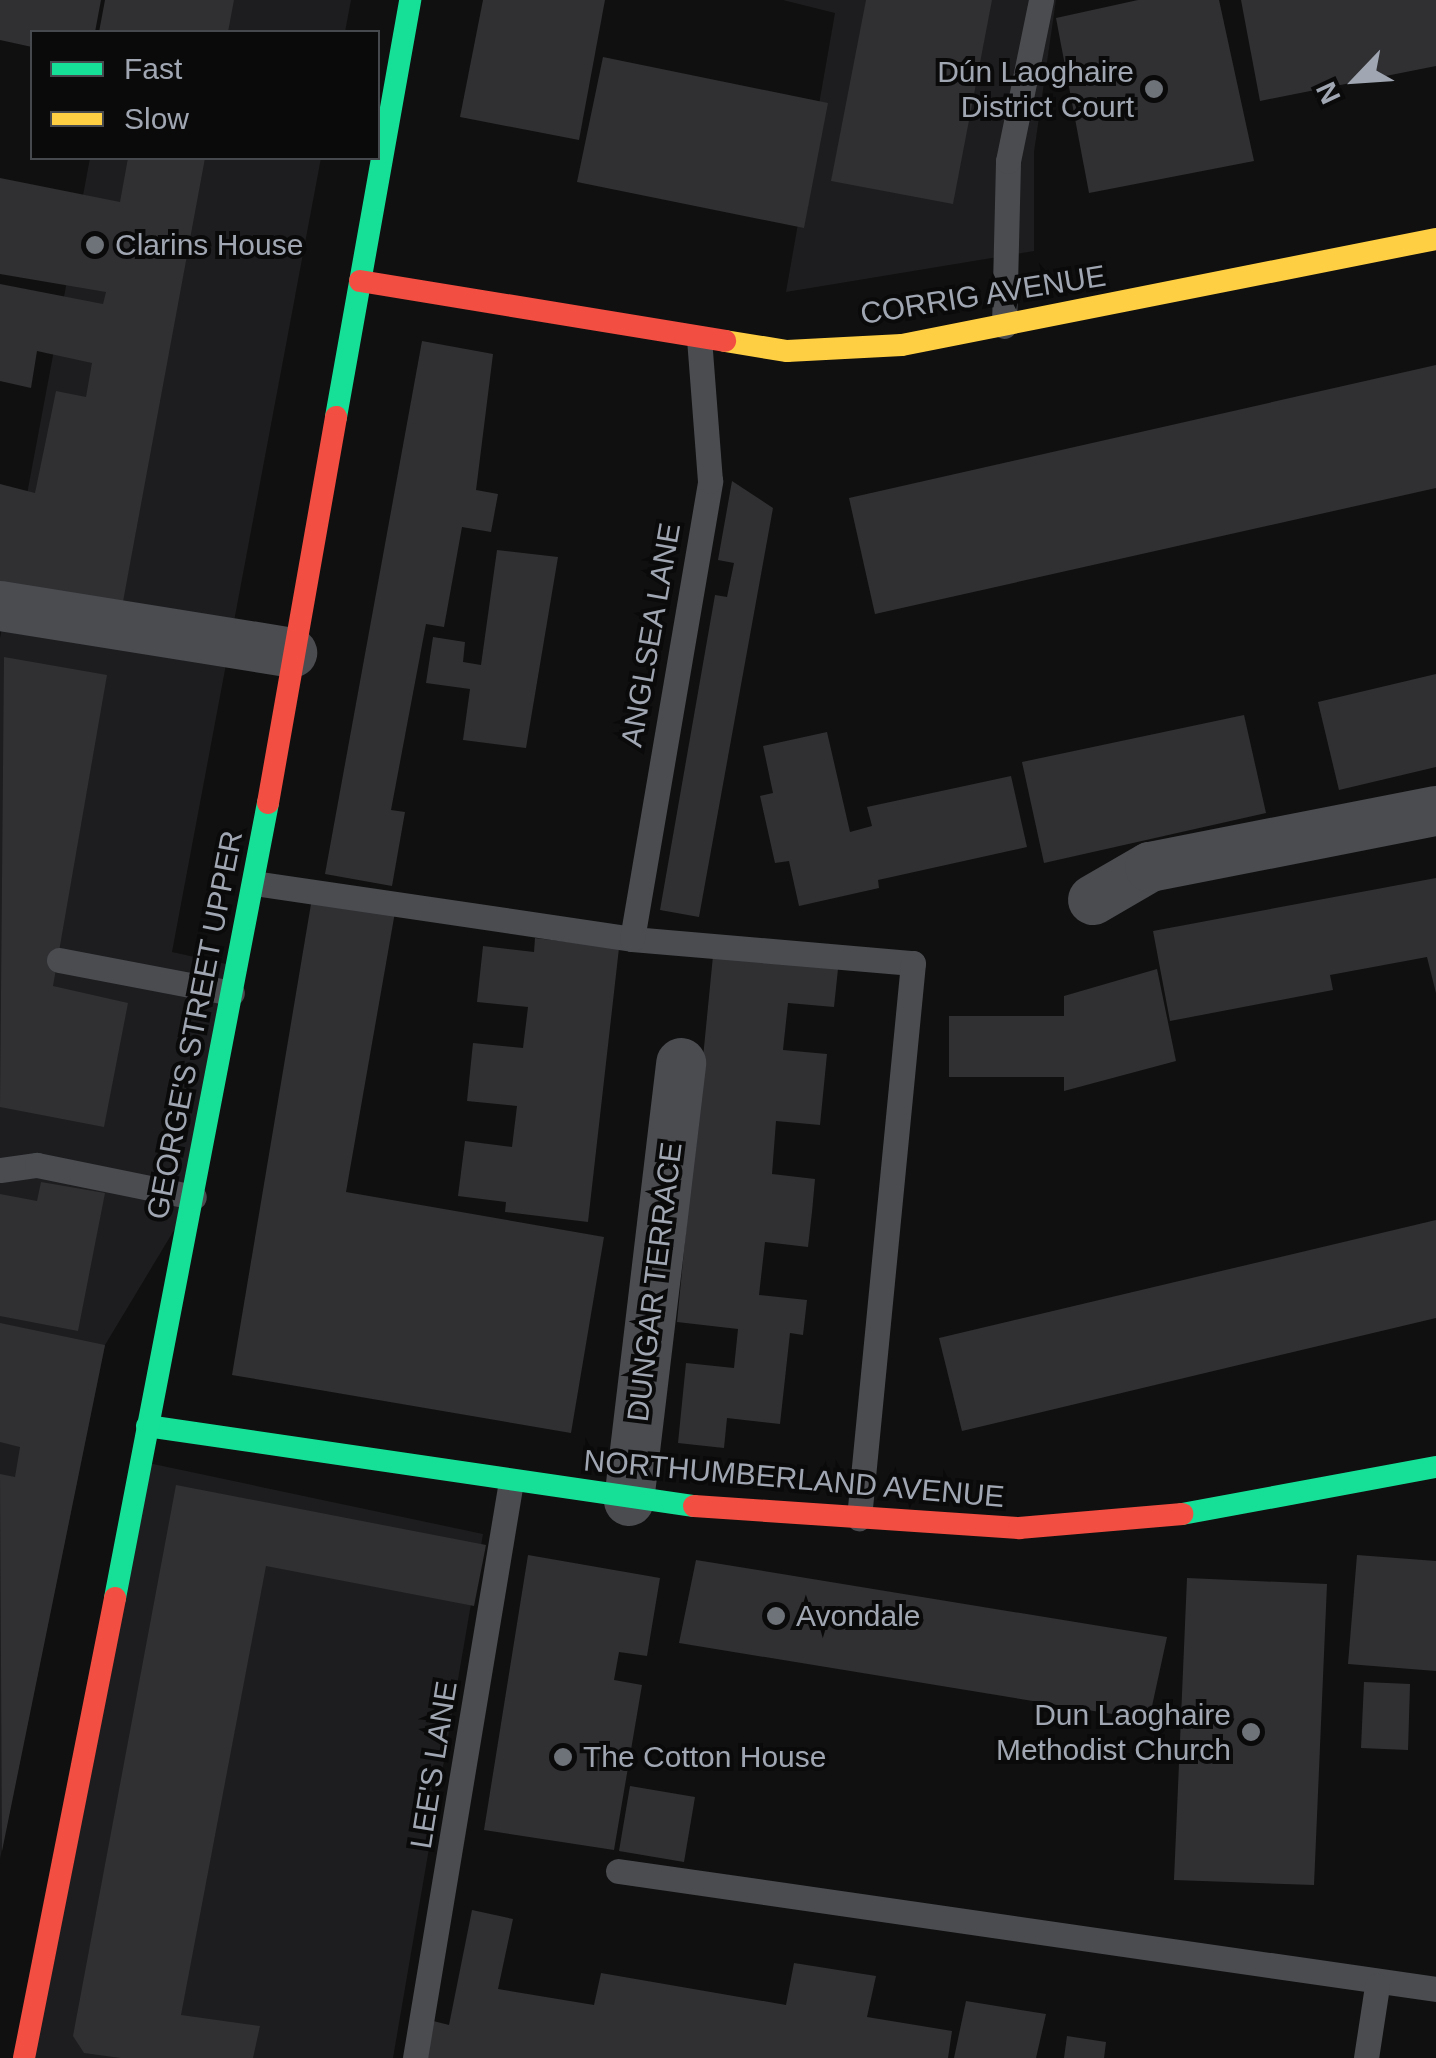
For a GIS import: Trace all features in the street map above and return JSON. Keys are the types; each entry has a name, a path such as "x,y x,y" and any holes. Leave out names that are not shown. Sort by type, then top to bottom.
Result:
{"street":[{"name":"GEORGE'S STREET UPPER","path":"24,2058 254,884 410,0"},
{"name":"CORRIG AVENUE","path":"360,281 787,351 902,345 1436,239"},
{"path":"0,606 292,653"},
{"path":"1093,900 1150,867 1436,810"},
{"name":"DUNGAR TERRACE","path":"630,1501 681,1063"},
{"name":"NORTHUMBERLAND AVENUE","path":"147,1426 630,1501 1019,1528 1191,1514 1436,1467"}],"lane":[{"path":"1004,326 1008,161 1041,0"},
{"name":"ANGLSEA LANE","path":"632,940 710,481 699,339"},
{"path":"254,884 632,940 913,963 858,1518"},
{"path":"59,960 232,993"},
{"path":"0,1170 37,1165 194,1197"},
{"name":"LEE'S LANE","path":"414,2058 511,1481"},
{"path":"618,1871 1377,1986 1436,1989"},
{"path":"1366,2058 1377,1986"}],"shaded area":[{"path":"119,0 351,0 345,30 113,30"},
{"path":"783,0 1056,0 1034,152 1034,251 786,292 835,13"},
{"path":"90,160 321,160 172,952 240,967 194,1197 105,1345 0,1859 0,638"},
{"path":"139,1461 483,1534 393,2058 32,2058"}],"building":[{"path":"0,0 101,0 95,30 30,30 30,47 0,40"},
{"path":"105,0 234,0 228,30 99,30"},
{"path":"483,0 605,0 579,140 460,117"},
{"path":"866,0 992,0 953,204 831,181"},
{"name":"Dún Laoghaire District Court","path":"1138,0 1219,0 1254,161 1089,193 1056,18"},
{"path":"1241,0 1436,0 1436,66 1260,101"},
{"path":"603,57 828,103 804,228 577,182"},
{"path":"128,160 205,160 122,607 0,582 0,484 35,493 56,391 86,397 92,363 37,351 31,388 0,381 0,284 103,304 106,292 0,274 0,178 120,202"},
{"path":"422,341 493,354 476,490 498,494 491,532 462,527 444,627 426,624 391,810 405,812 392,886 325,874"},
{"path":"1436,365 1436,488 875,614 849,498"},
{"path":"732,481 773,508 699,917 660,910 715,595 727,597 734,563 718,560"},
{"path":"497,550 558,557 526,748 463,740 470,689 426,683 433,637 465,642 463,662 481,665"},
{"path":"4,657 107,675 53,986 128,1003 104,1127 0,1107"},
{"path":"1436,674 1436,767 1339,790 1318,702"},
{"path":"1244,715 1266,813 1044,863 1022,762"},
{"path":"827,732 850,832 872,826 867,807 1011,776 1027,847 878,880 879,888 799,906 789,861 775,863 760,796 773,793 763,746"},
{"path":"1436,878 1436,993 1427,957 1330,975 1333,990 1170,1021 1153,931"},
{"path":"312,898 395,912 346,1192 604,1237 571,1433 232,1375"},
{"path":"535,938 619,948 588,1222 505,1212 506,1202 458,1196 465,1141 512,1147 517,1106 467,1101 473,1043 523,1048 528,1007 477,1002 483,946 534,952"},
{"path":"713,956 838,969 834,1007 788,1003 783,1050 827,1054 820,1125 776,1121 772,1174 815,1179 812,1212 808,1247 765,1242 759,1295 807,1300 803,1335 790,1333 780,1424 727,1418 724,1448 678,1443 686,1363 734,1368 738,1329 677,1322"},
{"path":"1157,969 1176,1061 1064,1091 1064,1077 949,1077 949,1016 1064,1016 1064,996"},
{"path":"41,1182 105,1193 78,1331 0,1316 0,1194 37,1201"},
{"path":"1436,1220 1436,1318 962,1431 939,1338"},
{"path":"0,1323 105,1345 2,1851 0,1474 15,1477 20,1447 0,1442"},
{"path":"176,1485 486,1545 474,1606 266,1566 181,2015 260,2026 253,2058 121,2058 84,2053 73,2036"},
{"name":"The Cotton House","path":"528,1555 660,1578 647,1656 619,1652 614,1680 642,1685 614,1850 484,1830"},
{"path":"1357,1555 1436,1561 1436,1671 1348,1664"},
{"path":"696,1560 1167,1637 1149,1720 679,1643"},
{"name":"Dun Laoghaire Methodist Church","path":"1187,1578 1327,1584 1314,1885 1174,1880"},
{"path":"1364,1682 1410,1684 1408,1750 1361,1748"},
{"path":"630,1786 695,1797 684,1862 619,1851"},
{"path":"472,1910 513,1919 498,1989 594,2005 601,1973 786,2005 794,1963 876,1976 867,2017 952,2031 948,2058 426,2058 433,2021 449,2025"},
{"path":"966,2001 1046,2014 1036,2058 954,2058"},
{"path":"1067,2036 1106,2042 1104,2058 1064,2058"}],"traffic: fast":[{"path":"336,417 410,0"},
{"path":"115,1598 268,803"},
{"path":"147,1426 694,1506"},
{"path":"1182,1514 1436,1467"}],"traffic: slow":[{"path":"725,341 787,351 902,345 1436,239"}],"traffic: jam":[{"path":"360,281 725,341"},
{"path":"268,803 336,417"},
{"path":"694,1506 1019,1528 1182,1514"},
{"path":"24,2058 115,1598"}],"place":[{"name":"Dún Laoghaire District Court","path":"1154,89"},
{"name":"Clarins House","path":"95,245"},
{"name":"Avondale","path":"776,1616"},
{"name":"Dun Laoghaire Methodist Church","path":"1251,1732"},
{"name":"The Cotton House","path":"563,1757"}]}
